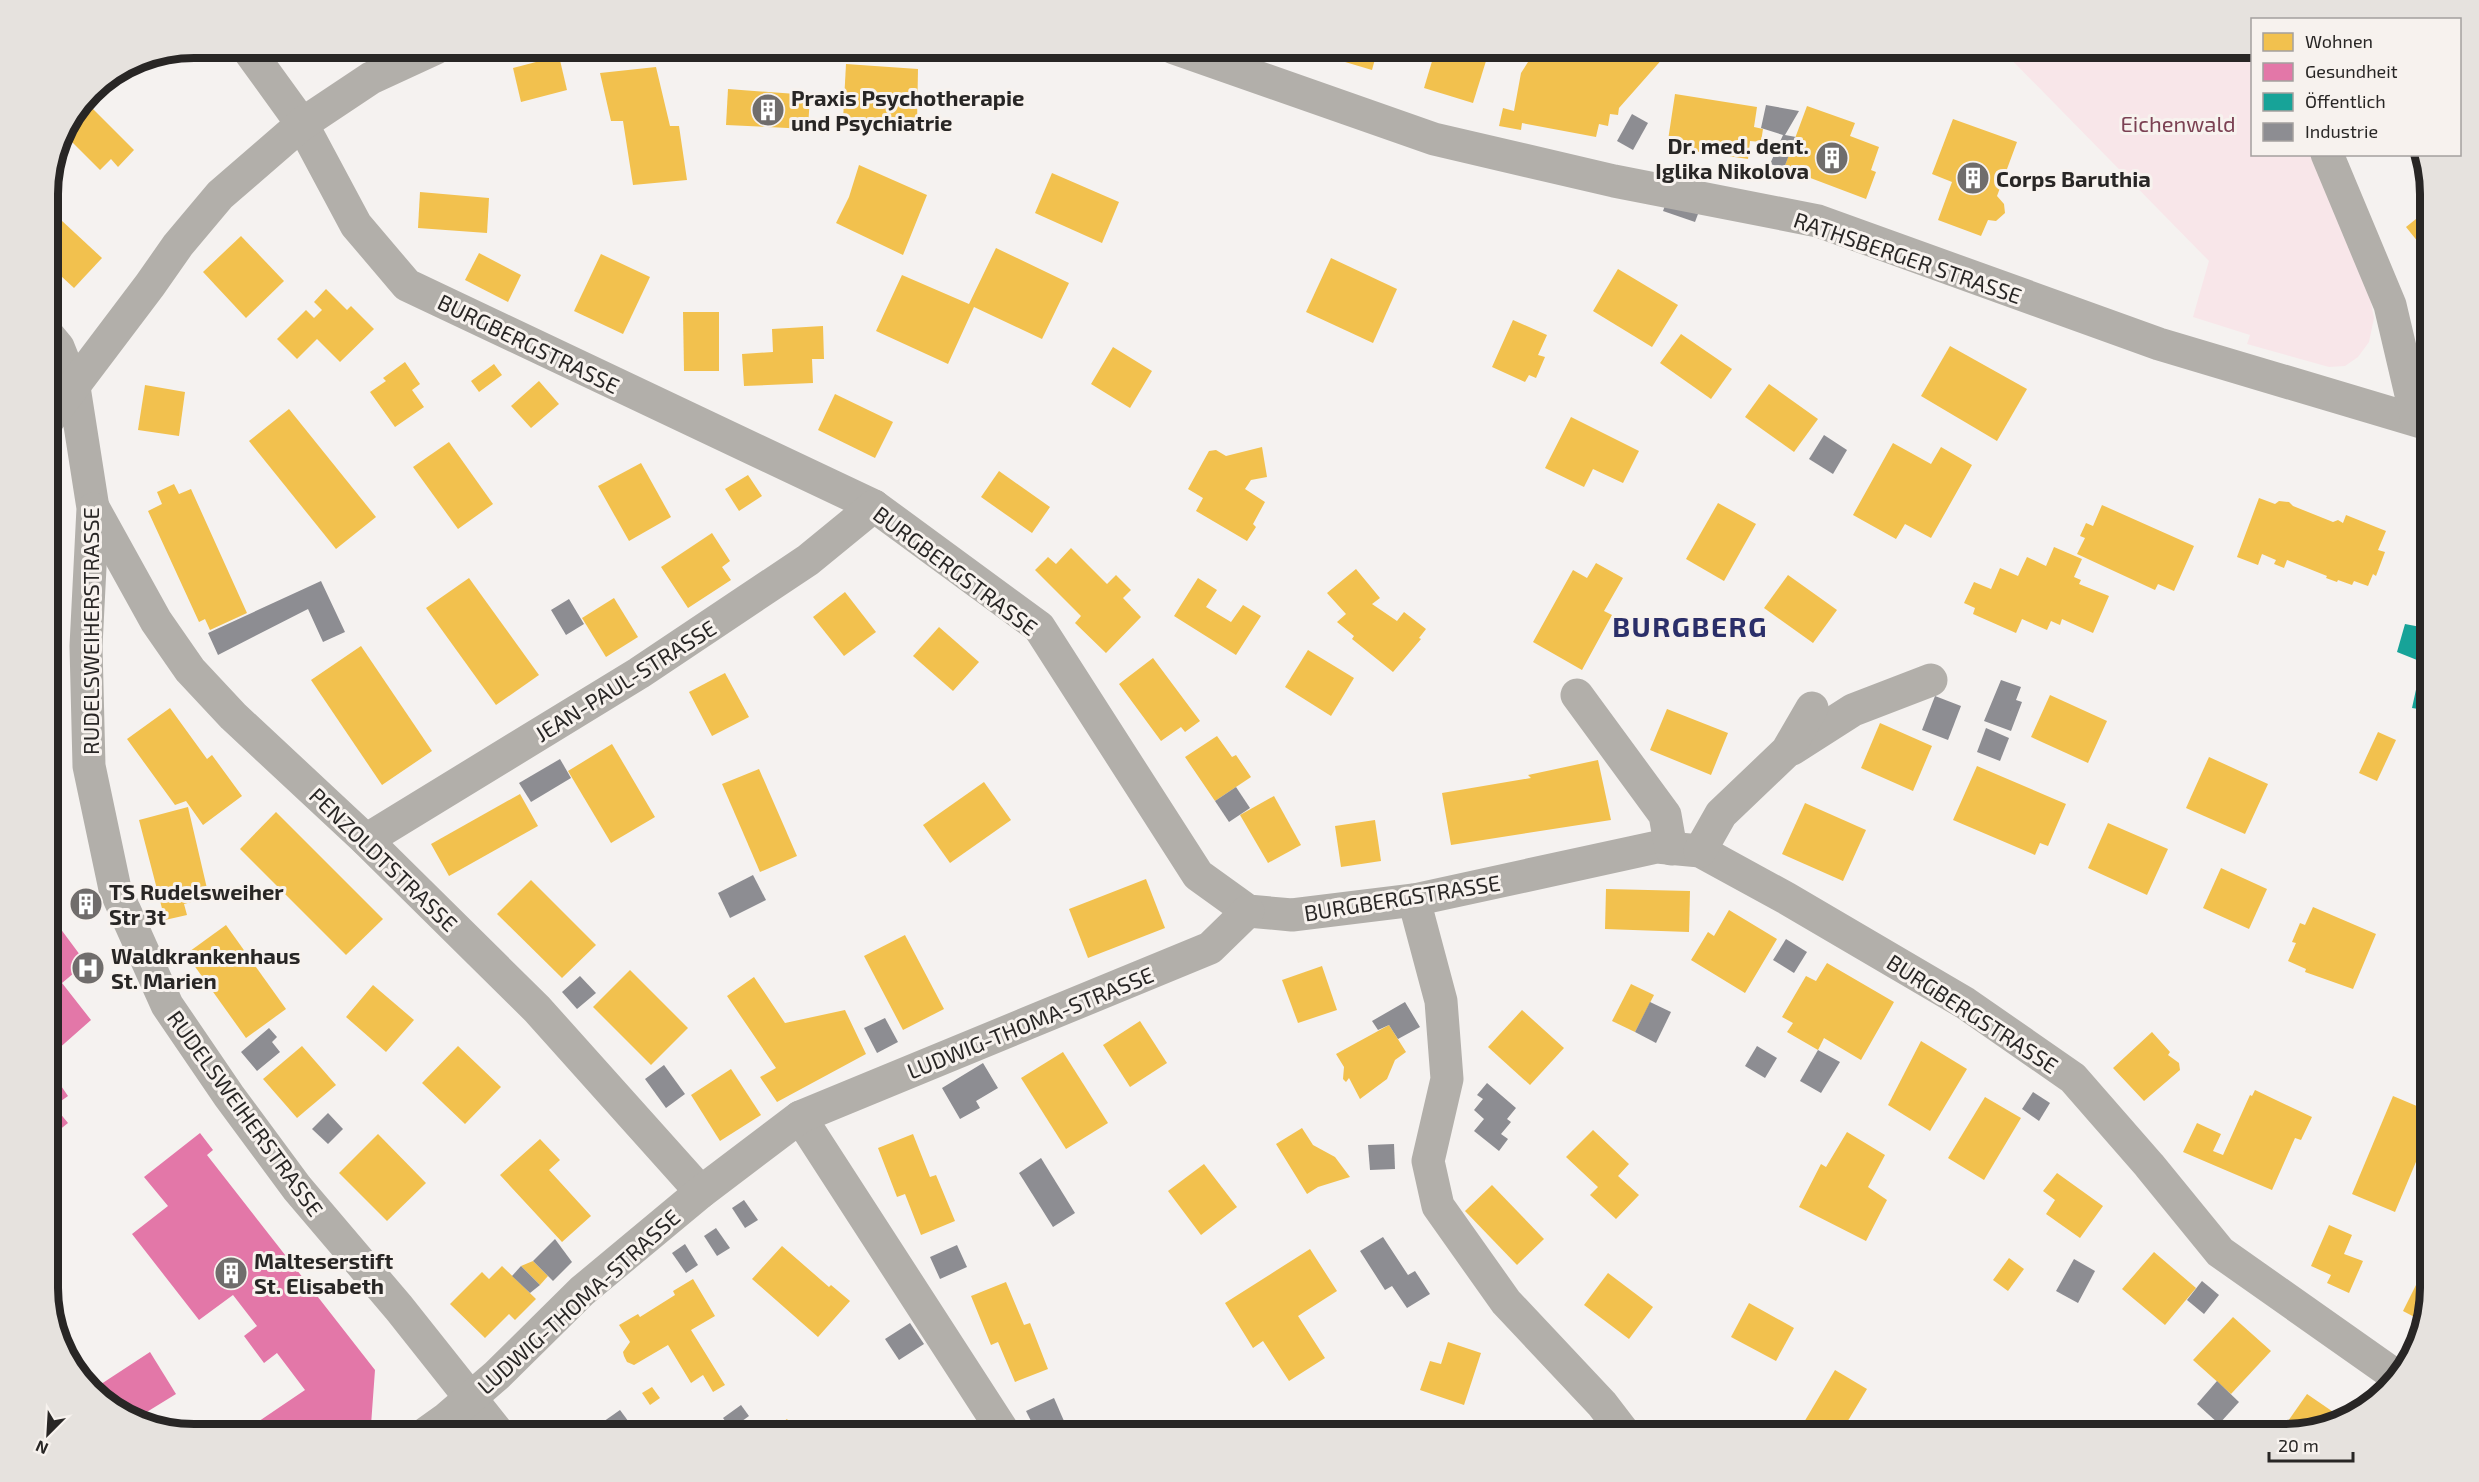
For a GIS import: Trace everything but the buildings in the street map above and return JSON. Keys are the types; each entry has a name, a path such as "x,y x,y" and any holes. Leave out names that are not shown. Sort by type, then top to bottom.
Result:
{"street":[{"name":"BURGBERGSTRASSE","path":"254,58 302,124 356,225 407,285 874,506 1039,627 1198,875 1248,911 1292,915 1414,900 1657,847 1686,850 1786,898 1965,1003 2073,1078 2149,1165 2220,1252 2390,1372"},
{"path":"59,406 178,245 220,195 302,124 371,78 414,58"},
{"name":"RATHSBERGER STRASSE","path":"1203,58 1434,139 1614,181 1818,221 2160,344 2420,421"},
{"path":"2328,156 2390,305 2420,408"},
{"name":"RUDELSWEIHERSTRASSE","path":"59,350 74,387 93,508 86,645 89,766 115,889 167,1005 229,1096 297,1188 399,1308 491,1424"},
{"name":"JEAN-PAUL-STRASSE","path":"366,840 639,673 808,560 874,506"},
{"name":"PENZOLDTSTRASSE","path":"93,508 156,621 190,670 233,716 366,840 537,1009 701,1192"},
{"path":"1577,695 1665,815 1686,850 1787,751 1853,710 1931,680"},
{"path":"1787,751 1812,708"},
{"path":"1414,900 1441,1001 1448,1079 1428,1161 1438,1206 1506,1302 1602,1404 1617,1424"},
{"name":"LUDWIG-THOMA-STRASSE","path":"437,1424 469,1398 582,1292 701,1192 800,1117 1210,948 1248,911"},
{"path":"800,1117 999,1424"}],"green space":[{"name":"Eichenwald","path":"2010,58 2251,58 2251,156 2316,156 2366,278 2374,318 2369,342 2358,357 2345,366 2329,367 2247,344 2250,335 2193,317 2209,261"}],"place":[{"name":"Praxis Psychotherapie und Psychiatrie","path":"768,110"},
{"name":"Dr. med. dent. Iglika Nikolova","path":"1832,158"},
{"name":"Corps Baruthia","path":"1973,178"},
{"name":"TS Rudelsweiher Str 3t","path":"86,904"},
{"name":"Waldkrankenhaus St. Marien","path":"88,968"},
{"name":"Malteserstift St. Elisabeth","path":"231,1273"}],"district":[{"name":"BURGBERG","path":"1690,626"}]}
